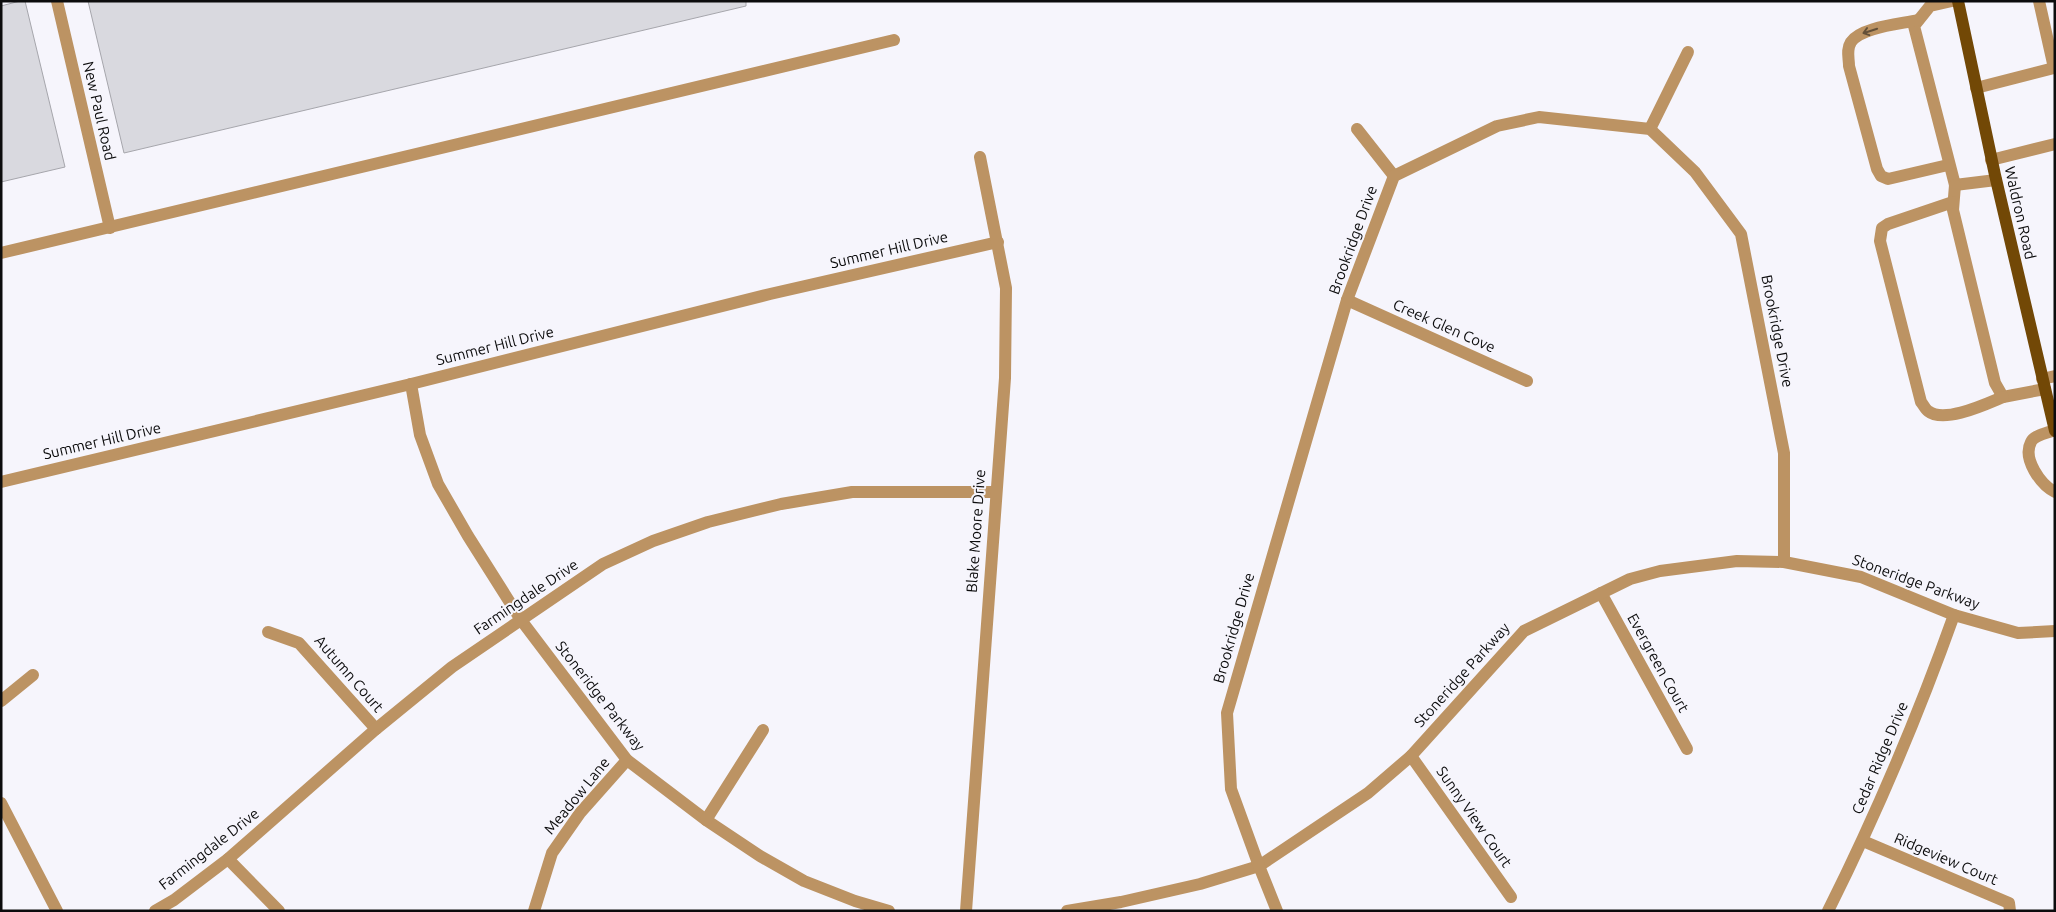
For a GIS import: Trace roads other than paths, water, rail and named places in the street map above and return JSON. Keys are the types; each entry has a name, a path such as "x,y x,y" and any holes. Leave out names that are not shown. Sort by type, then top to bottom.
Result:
{"main road":[{"name":"Waldron Road","path":"1958,1 1996,180 2047,381 2055,430"}],"street":[{"name":"New Paul Road","path":"57,1 110,228"},
{"path":"1952,1 1930,3 1914,26 1954,185 1953,210 1995,382 2004,397"},
{"path":"1976,88 2054,68 2039,1"},
{"path":"1918,20 1869,30 1857,36 1851,43 1848,51 1850,66 1876,169 1881,176 1888,179 1948,165"},
{"path":"1,253 894,40"},
{"path":"1650,129 1688,52"},
{"name":"Brookridge Drive","path":"1277,911 1231,788 1226,713 1348,300 1394,176 1497,126 1539,117 1650,129 1695,172 1741,234 1784,453 1784,562"},
{"path":"1357,129 1394,176"},
{"path":"1992,160 2055,144"},
{"name":"Blake Moore Drive","path":"966,911 995,492 1005,378 1006,288 980,157"},
{"path":"1954,185 1996,180"},
{"path":"1953,202 1888,224 1882,228 1880,241 1921,402 1928,411 1939,416 1958,414 2047,381"},
{"name":"Summer Hill Drive","path":"1,482 411,384 770,294 998,242"},
{"name":"Creek Glen Cove","path":"1348,300 1527,381"},
{"name":"Stoneridge Parkway","path":"411,384 420,434 438,484 521,620 628,760 706,820 760,856 804,880 889,911"},
{"path":"2055,430 2035,438 2031,442 2029,453 2032,465 2038,476 2055,492"},
{"name":"Farmingdale Drive","path":"155,911 174,900 228,858 452,667 603,564 653,541 708,522 781,504 852,492 995,492"},
{"name":"Stoneridge Parkway","path":"1067,911 1121,902 1200,884 1259,866 1368,793 1411,756 1524,631 1630,579 1660,571 1737,561 1784,562 1860,577 1954,615 2018,633 2055,631"},
{"name":"Evergreen Court","path":"1601,593 1687,749"},
{"name":"Cedar Ridge Drive","path":"1828,911 1863,840 1933,674 1954,615"},
{"name":"Autumn Court","path":"268,632 299,643 376,730"},
{"path":"1,701 33,675"},
{"path":"706,820 763,730"},
{"name":"Sunny View Court","path":"1411,756 1511,897"},
{"name":"Meadow Lane","path":"534,911 552,853 580,813 628,760"},
{"path":"1,803 57,911"},
{"name":"Ridgeview Court","path":"1863,840 2009,904 2010,911"},
{"path":"228,858 280,911"}]}
